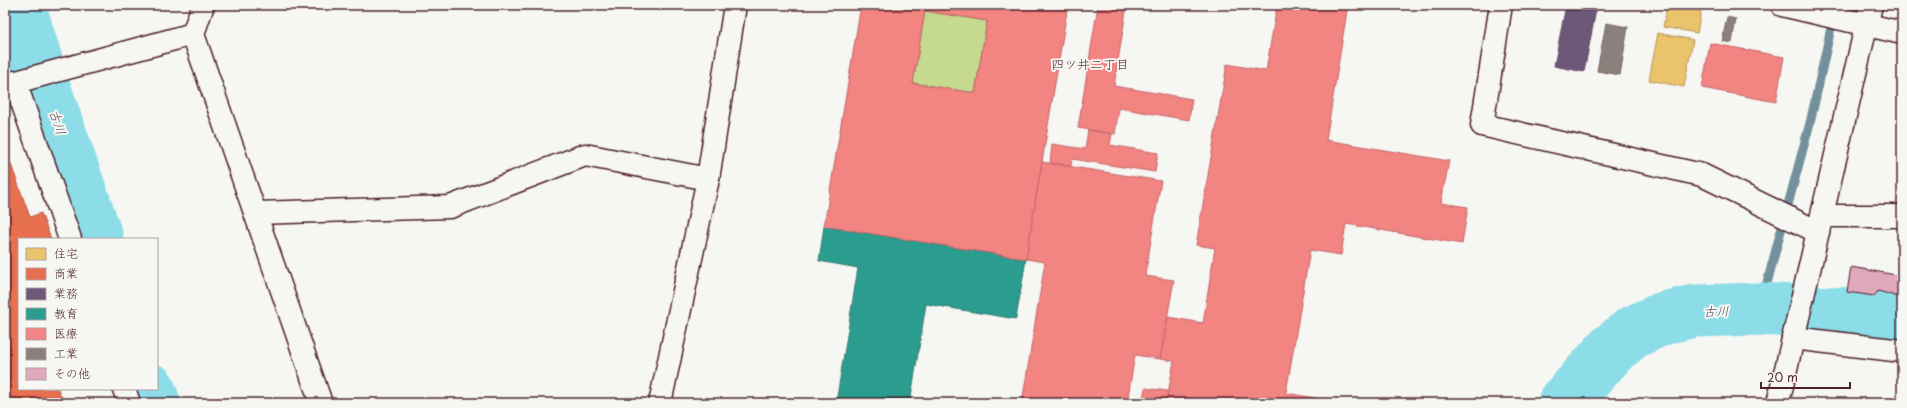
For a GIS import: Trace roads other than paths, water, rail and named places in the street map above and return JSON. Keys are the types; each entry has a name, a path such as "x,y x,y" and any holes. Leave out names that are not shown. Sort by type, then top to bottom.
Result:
{"street":[{"path":"203,5 192,34 256,213 321,403"},
{"path":"660,403 708,179 735,5"},
{"path":"1501,5 1482,125 1702,175 1820,224 1902,216"},
{"path":"1782,5 1868,15 1902,33"},
{"path":"1778,403 1868,15"},
{"path":"70,238 10,83 192,34"},
{"path":"256,213 450,207 586,155 708,179"},
{"path":"1793,338 1902,350"},
{"path":"124,390 129,403"}],"waterway":[{"name":"古川","path":"19,5 46,93 97,238"},
{"path":"1760,309 1811,119 1836,5"},
{"name":"古川","path":"1564,403 1611,350 1633,332 1664,318 1694,311 1760,309 1902,317"},
{"name":"古川","path":"149,390 154,403"}],"district":[{"name":"四ツ井二丁目","path":"1090,64"}]}
